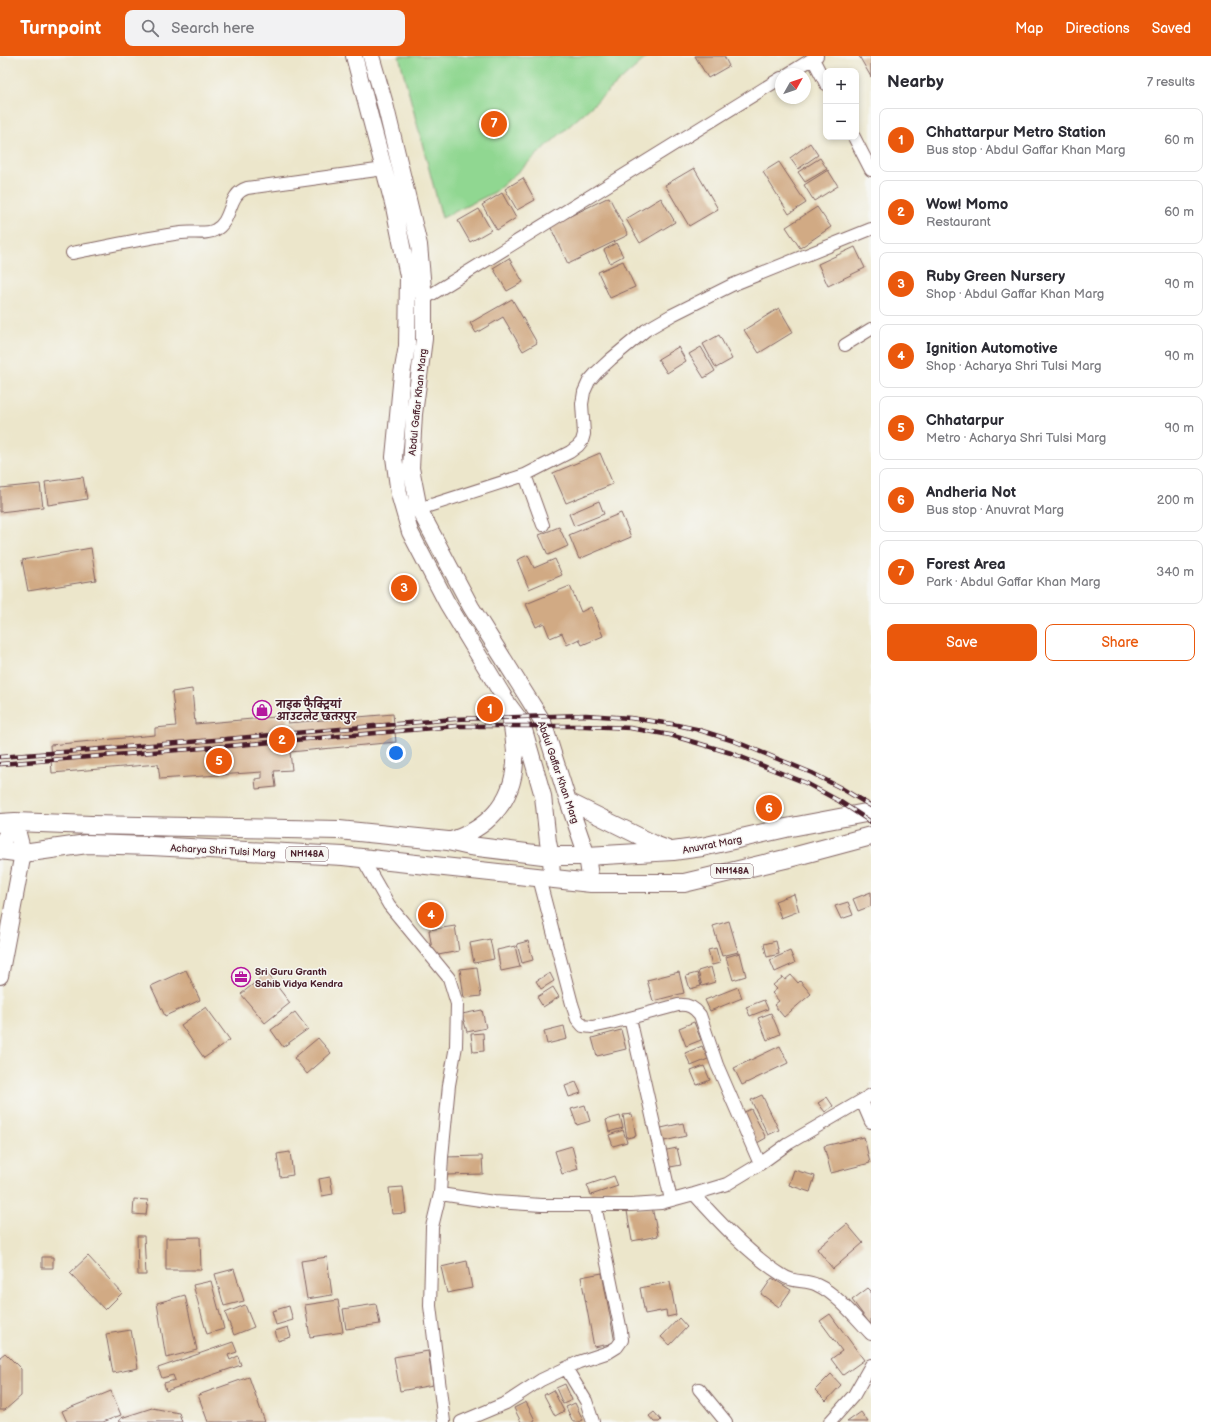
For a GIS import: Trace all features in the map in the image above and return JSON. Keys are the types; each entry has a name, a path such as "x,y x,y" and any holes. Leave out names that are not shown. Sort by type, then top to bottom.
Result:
{"highway":[{"name":"Anuvrat Marg","path":"551,856 587,856 673,851 702,847 786,828 871,812"},
{"name":"Acharya Shri Tulsi Marg","path":"8,822 98,826 338,830 448,841 470,846 551,856"},
{"name":"NH148A","path":"591,883 684,883 785,859 871,836"},
{"name":"Acharya Shri Tulsi Marg","path":"23,853 87,844 328,855 591,883"},
{"name":"NH148A","path":"0,850 23,853"}],"main road":[{"name":"Abdul Gaffar Khan Marg","path":"354,56 394,207 408,276 407,346 402,374 394,457 399,494 410,532 447,602 508,704 522,723 544,796 548,842 551,856 546,878"},
{"name":"Abdul Gaffar Khan Marg","path":"371,56 386,104 420,245 424,299 424,339 414,414 411,468 419,509 471,607 544,722 568,801 587,856 591,883"},
{"path":"448,841 482,826 506,797 511,786 515,762 514,738 508,704"},
{"path":"568,801 657,845 673,851"},
{"path":"0,845 8,822"},
{"path":"0,976 23,853 8,822"}],"street":[{"path":"798,68 815,57 823,77"},
{"path":"424,299 775,82"},
{"path":"856,140 871,170"},
{"path":"72,253 184,232 215,231 222,225 227,217 235,196 241,190 384,169"},
{"path":"419,509 525,475 570,452 578,446 582,441 584,434 582,404 584,392 589,382 611,359 646,330 672,315 732,285 871,229"},
{"path":"845,345 871,329"},
{"path":"525,475 543,525"},
{"path":"362,858 389,904 449,978 457,1004 456,1046 449,1085 440,1194 432,1227 430,1306 444,1422"},
{"path":"546,878 572,1004 577,1019 583,1026 592,1027 678,1004 686,1004 695,1009 700,1015 718,1065 760,1164"},
{"path":"630,1018 672,1200"},
{"path":"440,1194 494,1202 534,1205 595,1206 661,1203 727,1184 760,1164 790,1143 867,1098 871,1122"},
{"path":"694,1194 726,1228 771,1268 790,1280 811,1283 819,1286 842,1303 871,1334"},
{"path":"461,1422 506,1403 541,1380 566,1368 609,1352 618,1347 622,1340 621,1331 595,1206"},
{"path":"838,1419 871,1365"},
{"path":"566,1368 586,1401 593,1422"},
{"path":"699,1389 726,1422"}],"green space":[{"path":"399,56 648,56 495,192 442,218"}],"building":[{"path":"695,56 724,56 729,66 708,78"},
{"path":"859,56 871,56 871,77"},
{"path":"810,143 818,155 798,169 790,158"},
{"path":"820,158 827,169 805,182 798,172"},
{"path":"779,162 806,203 789,214 763,172"},
{"path":"694,168 718,209 689,226 665,185"},
{"path":"828,170 838,186 814,201 804,185"},
{"path":"523,178 535,200 517,210 505,189"},
{"path":"502,193 516,218 497,230 482,205"},
{"path":"609,197 628,235 568,264 550,226"},
{"path":"661,198 675,222 640,243 626,219"},
{"path":"817,207 831,227 800,248 786,227"},
{"path":"479,209 491,230 470,242 458,221"},
{"path":"616,243 623,256 610,263 604,250"},
{"path":"855,247 865,268 828,286 818,264"},
{"path":"509,258 523,282 507,291 493,268"},
{"path":"623,261 635,287 610,298 598,272"},
{"path":"512,299 537,343 523,351 503,317 476,333 470,323"},
{"path":"779,308 793,332 759,353 744,330"},
{"path":"719,335 732,359 716,368 703,344"},
{"path":"678,347 686,361 667,373 658,359"},
{"path":"701,347 715,371 704,378 689,354"},
{"path":"600,453 613,484 566,503 553,473"},
{"path":"83,477 87,499 48,505 45,482"},
{"path":"40,484 43,507 0,512 0,488"},
{"path":"599,501 604,514 574,526 569,514"},
{"path":"621,513 631,537 579,559 569,535"},
{"path":"559,527 568,546 548,555 539,535"},
{"path":"91,548 96,580 28,591 22,560"},
{"path":"528,555 534,568 555,559 562,575 529,589 517,560"},
{"path":"570,586 581,612 591,607 603,636 582,645 579,639 567,645 562,633 550,638 544,623 536,627 526,604"},
{"path":"192,689 195,724 287,716 288,723 393,714 396,742 290,752 292,770 274,771 276,787 256,789 255,779 262,778 262,772 160,779 158,764 52,773 50,745 155,735 155,728 176,726 172,692"},
{"path":"871,892 871,906 858,911 853,899"},
{"path":"794,894 799,911 781,918 775,901"},
{"path":"848,902 853,915 841,919 835,906"},
{"path":"729,921 738,952 722,956 713,926"},
{"path":"455,926 459,951 433,956 429,930"},
{"path":"490,939 494,959 474,963 470,943"},
{"path":"528,941 533,960 522,963 517,944"},
{"path":"776,941 779,954 767,957 764,944"},
{"path":"515,946 520,967 501,971 497,950"},
{"path":"716,948 720,963 712,965 708,950"},
{"path":"790,951 795,963 775,972 770,960"},
{"path":"740,953 746,976 733,980 726,957"},
{"path":"477,967 481,996 464,998 460,969"},
{"path":"711,967 715,982 702,986 698,971"},
{"path":"186,970 200,1000 165,1016 151,986"},
{"path":"679,972 684,993 653,1001 647,980"},
{"path":"267,973 290,1003 265,1023 241,994"},
{"path":"550,973 554,981 541,989 536,981"},
{"path":"697,973 701,986 690,989 686,976"},
{"path":"791,975 798,983 800,981 811,994 784,1017 774,1005 779,1001 772,993 777,989 773,985 783,977 785,980"},
{"path":"553,987 559,997 543,1007 537,997"},
{"path":"738,987 742,998 710,1011 705,1000"},
{"path":"764,1000 768,1009 750,1016 746,1007"},
{"path":"206,1007 230,1040 204,1058 181,1025"},
{"path":"482,1010 486,1028 467,1032 462,1014"},
{"path":"295,1012 308,1029 283,1047 271,1030"},
{"path":"771,1013 780,1034 767,1040 758,1018"},
{"path":"694,1022 701,1040 686,1046 679,1028"},
{"path":"564,1026 567,1039 547,1044 544,1031"},
{"path":"621,1030 626,1049 597,1056 592,1038"},
{"path":"483,1033 484,1051 473,1052 471,1034"},
{"path":"318,1038 331,1053 307,1074 294,1058"},
{"path":"702,1046 708,1059 691,1066 685,1053"},
{"path":"780,1046 788,1063 742,1085 734,1068"},
{"path":"704,1066 710,1080 697,1085 691,1071"},
{"path":"576,1082 581,1093 569,1097 565,1086"},
{"path":"762,1095 779,1130 768,1135 751,1100"},
{"path":"827,1097 833,1106 825,1112 818,1103"},
{"path":"585,1105 590,1121 577,1125 571,1109"},
{"path":"751,1109 766,1138 757,1143 742,1113"},
{"path":"632,1114 636,1136 627,1138 623,1115"},
{"path":"620,1116 623,1128 609,1132 606,1120"},
{"path":"683,1123 686,1136 660,1142 657,1129"},
{"path":"623,1130 627,1142 613,1146 609,1135"},
{"path":"864,1137 870,1163 831,1173 824,1146"},
{"path":"572,1146 578,1169 562,1174 555,1151"},
{"path":"677,1148 681,1165 665,1168 662,1151"},
{"path":"290,1152 293,1175 280,1177 277,1154"},
{"path":"482,1156 483,1174 446,1175 446,1157"},
{"path":"794,1170 815,1176 810,1192 789,1185"},
{"path":"614,1176 618,1186 591,1195 587,1185"},
{"path":"330,1177 333,1194 322,1196 319,1179"},
{"path":"403,1187 406,1213 392,1214 389,1188"},
{"path":"134,1199 148,1200 146,1215 133,1214"},
{"path":"652,1207 658,1236 632,1241 627,1211"},
{"path":"847,1224 863,1243 833,1269 817,1249"},
{"path":"137,1236 144,1236 146,1275 138,1275"},
{"path":"200,1237 201,1270 166,1270 166,1238"},
{"path":"88,1256 122,1293 105,1310 70,1273"},
{"path":"42,1257 53,1257 53,1268 42,1268"},
{"path":"327,1257 332,1295 307,1299 301,1261"},
{"path":"467,1261 472,1288 447,1293 441,1267"},
{"path":"234,1269 244,1301 224,1306 215,1274"},
{"path":"602,1273 615,1343 594,1347 581,1277"},
{"path":"772,1278 791,1290 779,1307 761,1294"},
{"path":"211,1281 224,1329 207,1334 193,1285"},
{"path":"670,1282 676,1315 667,1317 666,1310 645,1314 640,1288"},
{"path":"868,1288 871,1291 870,1324 852,1300"},
{"path":"185,1295 197,1350 166,1358 157,1303"},
{"path":"338,1300 343,1332 310,1337 305,1305"},
{"path":"376,1304 380,1324 346,1329 343,1309"},
{"path":"245,1305 254,1327 234,1335 225,1313"},
{"path":"289,1306 293,1320 276,1325 272,1311"},
{"path":"830,1314 864,1360 843,1375 831,1359 842,1351 820,1321"},
{"path":"679,1318 687,1327 670,1345 661,1337"},
{"path":"288,1327 291,1337 278,1341 275,1331"},
{"path":"131,1330 138,1368 113,1373 106,1334"},
{"path":"233,1342 237,1352 228,1355 230,1360 238,1356 241,1365 166,1391 164,1383 175,1380 173,1375 162,1378 158,1368"},
{"path":"428,1351 433,1385 400,1391 394,1357"},
{"path":"5,1353 21,1369 21,1396 5,1410 0,1410 0,1357"},
{"path":"831,1374 841,1385 826,1401 815,1390"},
{"path":"249,1377 265,1422 208,1422 198,1395"},
{"path":"565,1384 572,1400 563,1404 556,1388"},
{"path":"553,1390 564,1411 555,1416 544,1395"},
{"path":"111,1391 121,1415 103,1422 67,1422 62,1411"},
{"path":"526,1402 535,1420 532,1422 521,1422 514,1408"},
{"path":"575,1403 583,1420 579,1422 573,1422 566,1407"},
{"path":"152,1408 179,1413 182,1422 119,1422 121,1418"},
{"path":"654,1412 661,1420 659,1422 654,1422 649,1416"},
{"path":"861,1412 868,1422 847,1422"}],"railway":[{"path":"0,757 454,719 586,715 630,718 672,724 696,729 734,741 812,773 871,806"},
{"path":"0,764 456,726 585,726 630,728 670,735 731,753 806,783 839,801 871,822"}],"place":[{"name":"Forest Area","path":"494,124"},
{"name":"Ruby Green Nursery","path":"404,588"},
{"name":"Chhattarpur Metro Station","path":"490,709"},
{"name":"नाइक फैक्ट्रियां आउटलेट छतरपुर","path":"262,710"},
{"name":"Wow! Momo","path":"282,740"},
{"name":"Chhatarpur","path":"219,761"},
{"name":"Andheria Not","path":"769,808"},
{"name":"Ignition Automotive","path":"431,915"},
{"name":"Sri Guru Granth Sahib Vidya Kendra","path":"241,977"}]}
